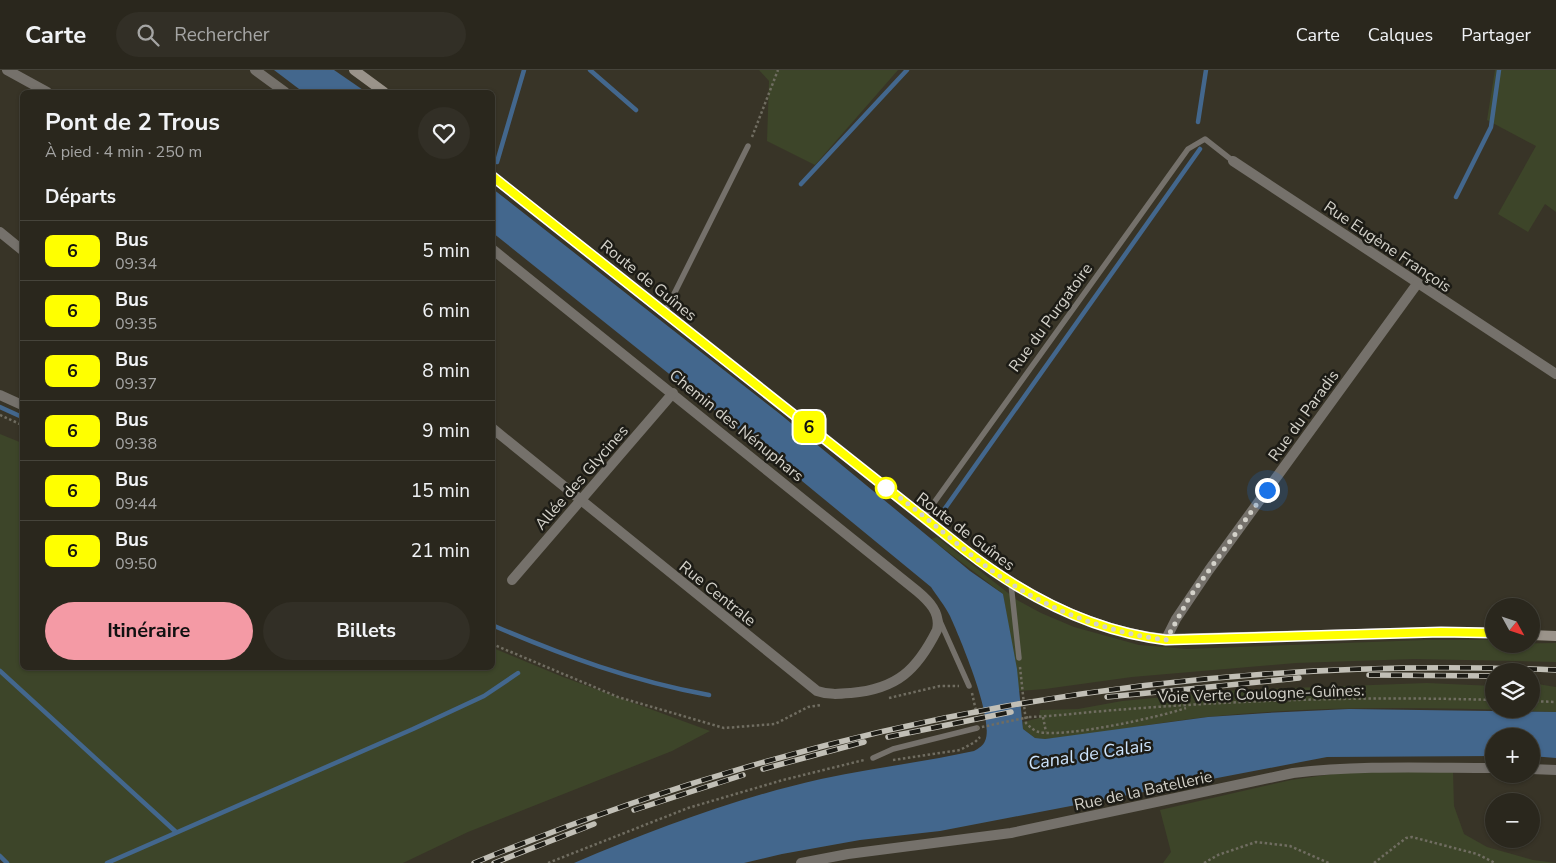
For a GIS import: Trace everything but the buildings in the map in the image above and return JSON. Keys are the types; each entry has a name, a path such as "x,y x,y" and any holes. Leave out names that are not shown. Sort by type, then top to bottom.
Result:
{"main road":[{"path":"354,70 381,90"},
{"name":"Route de Guînes","path":"495,178 923,518 1011,584 1049,605 1080,618 1134,635 1166,640 1435,632 1485,633"},
{"path":"1540,635 1556,636"}],"street":[{"path":"8,70 43,90"},
{"path":"254,70 282,90"},
{"name":"Rue Eugène François","path":"1234,161 1416,284 1556,374"},
{"path":"0,232 20,248"},
{"name":"Chemin des Nénuphars","path":"495,251 673,392 917,591 928,601 938,617"},
{"name":"Rue du Paradis","path":"1166,640 1176,618 1199,584 1416,284"},
{"name":"Allée des Glycines","path":"512,580 673,392"},
{"path":"0,395 20,404"},
{"name":"Rue Centrale","path":"495,430 816,691 839,694 876,690 888,686 901,678 914,666 934,638 939,624 938,617"},
{"name":"Rue de la Batellerie","path":"801,863 848,854 1012,833 1293,773 1326,769 1383,767 1485,768"},
{"path":"1540,769 1556,770"}],"lane":[{"name":"Rue Eugène François","path":"1205,139 1234,161"},
{"name":"Rue du Purgatoire","path":"923,518 1188,149 1205,139"},
{"path":"665,312 748,146"},
{"path":"1011,584 1019,658"},
{"path":"938,617 962,665 969,686"},
{"path":"873,758 893,749 977,728"}],"path":[{"path":"748,146 778,70"},
{"path":"0,415 20,424"},
{"path":"495,645 618,697 724,728 775,724 808,707"},
{"path":"1019,658 1026,724 1038,732 1075,730 1167,714 1190,706"},
{"path":"548,863 688,808 783,780 873,758 877,761 898,760 960,750 976,742 980,737 969,686"},
{"name":"Voie Verte Coulogne-Guînes:","path":"977,728 1043,716 1190,706 1429,698 1485,700"},
{"path":"1540,701 1556,702"},
{"path":"1043,716 1046,732"},
{"path":"1374,863 1406,838 1412,837 1477,854 1495,863"},
{"path":"1204,863 1218,855 1256,842 1290,846 1329,863"}],"green space":[{"path":"759,70 898,70 815,165 767,141 769,81"},
{"path":"1495,70 1556,70 1556,212 1545,204 1528,232 1498,214 1536,146 1487,120"},
{"path":"0,434 20,442 20,670 495,670 495,649 563,677 710,731 672,751 468,832 403,863 5,863 0,859"},
{"path":"937,537 1017,600 1041,613 1074,627 1139,645 1187,649 1425,640 1485,640 1485,653 1540,653 1540,643 1556,643 1556,662 1415,659 1296,663 1132,677 1019,691 1003,594 931,539"},
{"path":"1427,683 1485,686 1485,710 1382,708 1294,710 1207,717 1045,739 1035,738 1023,729 1023,722 1039,718 1040,710 1078,709 1122,701 1238,690"},
{"path":"1540,684 1556,687 1556,712 1540,711"},
{"path":"1453,772 1454,806 1464,834 1485,846 1485,848 1533,860 1556,863 1163,863 1171,852 1160,810 1291,780 1340,773"}],"water":[{"path":"274,70 334,70 363,90 300,90"},
{"name":"Canal de Calais","path":"495,191 780,414 970,571 1003,594 1017,669 1023,729 1035,738 1045,739 1208,717 1267,713 1349,709 1485,711 1485,718 1540,718 1540,712 1556,712 1556,758 1540,757 1540,728 1485,728 1485,756 1327,757 940,831 860,840 744,863 574,863 665,826 758,795 821,779 974,751 982,746 987,731 981,698 975,679 950,616 931,587 763,449 495,235"}],"waterway":[{"path":"497,162 524,70"},
{"path":"590,70 636,110"},
{"path":"801,184 907,70"},
{"path":"1198,122 1206,70"},
{"path":"1456,197 1491,127 1499,70"},
{"path":"941,514 1200,149"},
{"path":"0,407 20,416"},
{"path":"495,626 545,647 625,675 709,695"},
{"path":"0,671 176,832"},
{"path":"107,863 413,729 484,696 518,673"},
{"path":"0,856 7,863"}],"railway":[{"path":"474,863 605,813 737,770 870,734 1004,706 1140,686 1277,673 1416,668 1556,670"},
{"path":"1369,675 1485,676"},
{"path":"1107,697 1299,678"},
{"path":"888,737 1011,712"},
{"path":"763,769 864,742"},
{"path":"634,810 743,775"},
{"path":"494,863 594,824"}],"bus line":[{"name":"6","path":"495,178 989,569 1035,598 1064,612 1123,632 1166,640 1441,632 1485,633"}],"route":[{"path":"886,488 989,569 1035,598 1064,612 1111,628 1134,635 1166,640 1176,618 1189,598 1267,490"}]}
